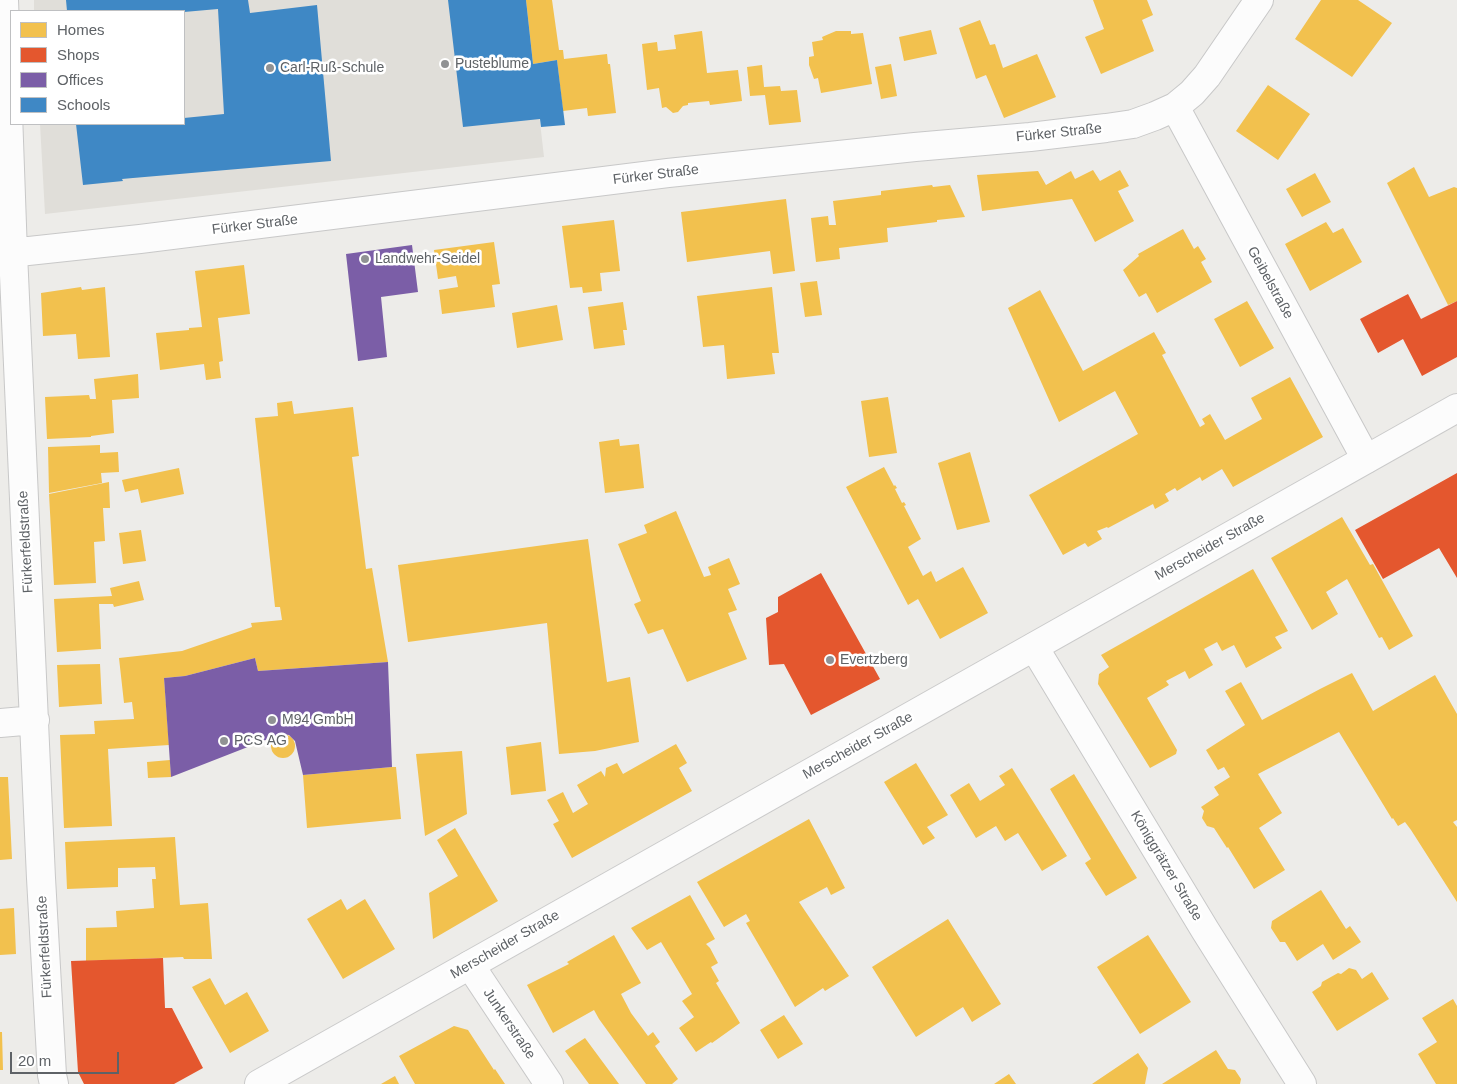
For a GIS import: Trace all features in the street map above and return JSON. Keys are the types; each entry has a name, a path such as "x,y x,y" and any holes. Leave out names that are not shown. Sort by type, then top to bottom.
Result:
{"street":[{"name":"Fürkerfeldstraße","path":"4,0 7,254 35,720 52,1075 54,1084"},
{"name":"Fürker Straße","path":"7,254 168,236 668,173 1133,124 1175,107 1192,93 1207,76 1259,0"},
{"name":"Geibelstraße","path":"1175,107 1366,459"},
{"name":"Merscheider Straße","path":"258,1084 1457,408"},
{"name":"Königgrätzer Straße","path":"1034,647 1204,930 1302,1084"},
{"path":"0,722 35,720"},
{"name":"Junkerstraße","path":"470,965 549,1084"}],"shaded area":[{"name":"Carl-Ruß-Schule","path":"34,0 526,0 544,157 45,214 40,125 185,125 185,10 34,10"}],"building: Homes":[{"path":"526,0 552,0 559,50 563,50 564,59 607,54 616,113 588,116 587,108 563,111 557,60 533,64"},
{"path":"1093,0 1147,0 1153,15 1142,20 1154,51 1101,74 1085,37 1104,29"},
{"path":"1321,0 1358,0 1392,23 1352,77 1295,39"},
{"path":"980,20 990,45 995,44 1003,68 1037,54 1056,97 1004,118 986,75 976,79 959,28"},
{"path":"931,30 937,54 904,61 899,37"},
{"path":"702,31 707,73 738,70 742,101 710,105 709,101 688,103 678,112 673,113 666,107 662,108 659,88 647,90 642,44 657,42 658,51 676,49 674,35"},
{"path":"836,31 851,31 851,34 863,33 872,84 821,93 818,78 814,79 809,65 809,57 814,56 812,42 823,40 822,37"},
{"path":"891,64 897,96 881,99 875,67"},
{"path":"762,65 764,87 780,86 781,91 797,90 801,122 769,125 765,95 750,96 747,67"},
{"path":"1268,85 1310,114 1278,160 1236,131"},
{"path":"1414,167 1429,197 1454,187 1457,188 1457,301 1448,305 1387,183"},
{"path":"1093,170 1100,181 1120,170 1129,186 1118,191 1134,221 1095,242 1072,199 982,211 977,175 1038,171 1046,185 1071,171 1075,179"},
{"path":"1315,173 1331,202 1302,217 1286,189"},
{"path":"932,185 933,187 950,185 965,217 887,228 888,242 839,248 840,259 816,262 811,218 828,216 829,225 836,225 833,201 881,195 881,191"},
{"path":"786,199 795,271 773,274 770,251 687,262 681,212"},
{"path":"614,220 620,271 600,273 602,291 583,293 582,287 570,288 562,226"},
{"path":"1326,222 1333,233 1343,228 1362,262 1310,291 1285,244"},
{"path":"1183,229 1194,249 1198,246 1206,259 1201,262 1212,282 1157,313 1146,293 1139,297 1123,270 1139,256 1138,254"},
{"path":"494,242 500,284 492,285 495,307 442,314 439,290 458,287 456,276 438,279 434,250"},
{"path":"244,265 250,314 218,318 223,361 219,362 221,378 206,380 204,364 160,370 156,333 202,327 195,271"},
{"path":"817,281 822,315 805,317 800,283"},
{"path":"81,287 82,290 105,287 110,357 78,359 76,334 43,336 41,293"},
{"path":"772,287 779,353 772,353 775,374 727,379 724,345 703,347 697,296"},
{"path":"1040,290 1083,371 1154,332 1166,353 1162,355 1200,427 1205,424 1202,419 1210,414 1225,440 1262,419 1251,398 1290,377 1323,437 1233,487 1222,469 1202,481 1200,477 1177,491 1175,488 1165,494 1169,501 1155,509 1153,504 1108,528 1097,531 1102,539 1088,547 1085,543 1063,555 1029,495 1138,434 1115,391 1059,422 1008,308"},
{"path":"1247,301 1274,348 1240,367 1214,319"},
{"path":"623,302 627,330 623,330 625,345 594,349 588,307"},
{"path":"557,305 563,340 517,348 512,313"},
{"path":"138,374 139,398 112,400 114,433 91,437 47,439 45,397 89,395 90,399 96,399 94,379"},
{"path":"888,397 897,453 869,457 861,401"},
{"path":"292,401 294,414 353,407 359,456 352,457 366,569 372,568 388,662 258,671 255,658 185,676 164,678 169,745 108,749 112,826 64,828 60,735 95,734 94,721 134,719 132,702 124,703 119,658 182,651 252,627 251,623 282,620 280,607 275,607 255,418 278,416 277,403"},
{"path":"619,439 620,446 639,444 644,488 605,493 599,442"},
{"path":"100,445 100,453 118,452 119,472 101,473 102,483 49,493 48,447"},
{"path":"970,452 990,522 957,530 938,463"},
{"path":"884,467 897,488 895,489 902,503 904,502 906,505 904,506 921,539 908,547 923,576 931,571 936,582 963,567 988,613 940,639 918,599 908,605 846,487"},
{"path":"179,468 184,494 141,503 138,489 125,492 122,480"},
{"path":"109,482 110,508 103,508 105,541 94,542 96,583 54,585 49,494"},
{"path":"676,511 704,577 711,575 708,567 729,558 740,584 728,589 737,610 728,613 747,659 687,682 663,629 648,634 634,604 641,601 618,544 647,533 644,525"},
{"path":"1342,517 1370,565 1373,564 1413,636 1389,650 1382,637 1379,638 1347,579 1326,592 1338,614 1312,630 1271,558"},
{"path":"141,530 146,561 123,564 119,533"},
{"path":"588,539 607,682 630,677 639,742 595,751 559,754 547,623 408,642 398,565"},
{"path":"1253,569 1288,631 1275,637 1282,648 1246,668 1234,645 1222,651 1217,642 1204,649 1213,665 1189,679 1185,671 1166,681 1169,685 1147,698 1177,750 1176,754 1150,768 1098,684 1099,674 1109,667 1101,655"},
{"path":"139,581 144,600 114,607 113,604 99,604 101,649 57,652 54,599 112,596 110,588"},
{"path":"100,664 102,704 59,707 57,665"},
{"path":"1352,673 1373,711 1435,675 1457,714 1457,820 1453,822 1457,827 1457,902 1405,822 1398,826 1392,819 1339,732 1258,774 1282,813 1259,828 1285,870 1254,889 1228,847 1214,828 1207,826 1202,818 1204,811 1201,807 1219,795 1214,787 1230,777 1224,767 1218,770 1206,750 1245,725 1225,691 1241,682 1262,720"},
{"path":"283,734 292,737 295,746 292,755 283,758 274,755 271,746 274,737"},
{"path":"541,742 546,791 511,795 506,747"},
{"path":"676,744 687,763 679,768 692,791 572,858 553,824 559,821 547,800 563,792 573,813 588,804 577,785 601,771 605,777 606,768 617,763 623,774"},
{"path":"462,751 467,814 425,836 416,754"},
{"path":"170,760 171,777 148,778 147,762"},
{"path":"916,763 948,815 927,827 935,838 923,845 884,782"},
{"path":"396,767 401,819 307,828 303,775"},
{"path":"1012,768 1067,856 1042,871 1018,833 1005,841 996,826 976,838 950,795 969,783 980,801 1005,785 999,776"},
{"path":"1074,774 1137,878 1106,896 1085,863 1091,859 1050,789"},
{"path":"0,777 8,777 12,859 0,860"},
{"path":"809,819 845,888 831,895 827,887 799,902 849,976 825,991 823,988 795,1007 746,923 750,921 746,914 724,927 697,882"},
{"path":"455,828 498,901 433,939 429,893 458,876 437,840"},
{"path":"175,837 180,905 208,903 212,959 184,959 183,957 86,961 86,928 117,927 116,911 154,908 152,879 156,879 155,867 118,868 118,887 67,889 65,842"},
{"path":"1321,890 1346,929 1350,926 1361,942 1333,960 1323,944 1297,961 1285,942 1280,942 1271,928 1272,921"},
{"path":"690,895 715,939 706,944 718,963 711,967 719,981 716,983 740,1023 696,1052 679,1028 694,1017 682,1001 692,994 661,942 647,950 631,928"},
{"path":"341,899 347,910 365,899 395,949 343,979 307,919"},
{"path":"14,908 16,954 0,955 0,909"},
{"path":"948,919 1001,1004 972,1022 963,1007 916,1037 872,967"},
{"path":"614,935 641,983 621,994 631,1013 648,1036 653,1032 660,1042 655,1046 678,1079 672,1084 646,1084 594,1010 553,1033 527,985 569,964 567,962"},
{"path":"1148,935 1191,1002 1140,1034 1097,967"},
{"path":"1349,968 1356,970 1362,979 1372,972 1389,999 1337,1031 1312,992 1321,986 1322,982 1338,973 1341,974"},
{"path":"210,978 225,1005 247,992 269,1031 230,1053 192,987"},
{"path":"1453,999 1457,1006 1457,1084 1436,1084 1418,1054 1437,1042 1422,1018"},
{"path":"784,1015 803,1044 778,1059 760,1030"},
{"path":"454,1026 468,1030 505,1084 415,1084 399,1056"},
{"path":"0,1032 2,1032 3,1070 0,1070"},
{"path":"585,1038 619,1084 589,1084 565,1051"},
{"path":"1216,1050 1228,1069 1235,1070 1241,1079 1240,1084 1162,1084"},
{"path":"1138,1053 1148,1068 1145,1084 1092,1084"},
{"path":"1009,1074 1016,1084 994,1084"},
{"path":"395,1076 399,1084 381,1084"}],"building: Shops":[{"path":"1408,294 1421,319 1457,301 1457,357 1422,376 1403,339 1378,353 1360,319"},
{"path":"1457,473 1457,578 1439,548 1383,579 1355,530"},
{"path":"821,573 880,679 811,715 784,664 769,665 766,618 778,612 778,597"},
{"path":"163,958 165,1008 172,1008 203,1068 174,1084 84,1084 78,1072 71,961"}],"building: Offices":[{"path":"412,245 418,292 381,297 387,357 358,361 346,254"},
{"path":"255,658 258,671 388,662 392,767 303,775 295,741 289,735 281,734 171,777 164,678 185,676"}],"building: Schools":[{"path":"66,0 248,0 250,13 317,5 331,161 122,179 123,181 83,185 76,125 185,125 185,118 224,114 218,9 185,12 185,10 67,10"},
{"path":"448,0 526,0 533,64 557,60 565,125 541,127 540,119 463,127"}],"place":[{"name":"Pusteblume","path":"445,64"},
{"name":"Carl-Ruß-Schule","path":"270,68"},
{"name":"Landwehr-Seidel","path":"365,259"},
{"name":"Evertzberg","path":"830,660"},
{"name":"M94 GmbH","path":"272,720"},
{"name":"PCS AG","path":"224,741"}]}
